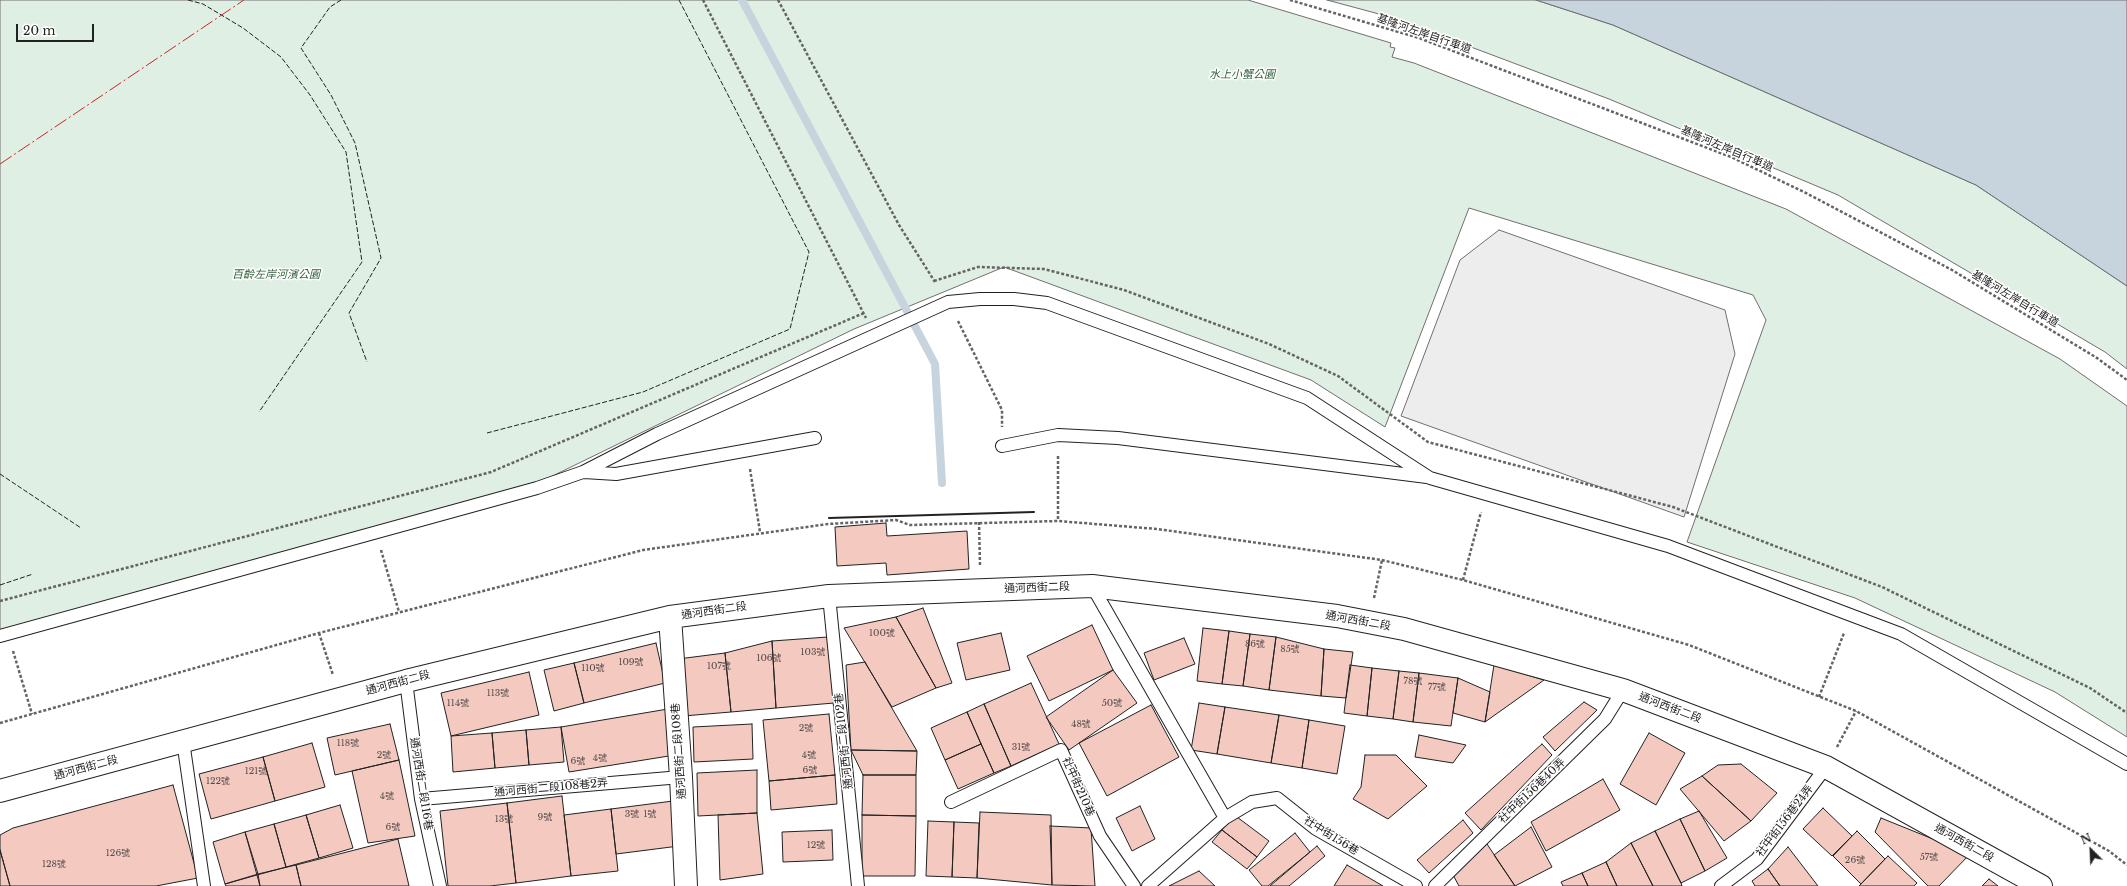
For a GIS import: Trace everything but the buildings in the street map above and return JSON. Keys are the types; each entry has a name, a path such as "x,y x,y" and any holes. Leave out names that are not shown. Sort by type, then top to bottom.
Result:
{"street":[{"name":"通河西街二段","path":"0,791 406,681 670,617 829,596 1092,586 1337,616 1389,626 1623,690 1830,759 2041,886"},
{"name":"通河西街二段108巷","path":"670,617 681,777 686,886"}],"lane":[{"path":"4,635 536,488 583,472 658,434 948,302 980,299 1014,299 1047,303 1209,361 1307,398 1430,478"},
{"path":"1002,446 1058,435 1118,438 1430,478 1668,546 1901,634 2127,764"},
{"path":"583,472 616,474 815,438"},
{"path":"1092,586 1225,818"},
{"name":"通河西街二段102巷","path":"829,596 858,886"},
{"name":"通河西街二段116巷","path":"406,681 421,798 440,886"},
{"name":"社中街156巷40弄","path":"1435,886 1605,719 1623,690"},
{"path":"183,742 204,886"},
{"name":"社中街210巷","path":"951,802 1061,750 1100,836 1134,886"},
{"name":"社中街156巷24弄","path":"1721,886 1757,859 1830,759"},
{"name":"通河西街二段108巷2弄","path":"421,798 681,777"},
{"name":"社中街156巷","path":"1148,886 1225,818 1252,802 1277,798 1316,829 1416,886"}],"path":[{"path":"703,0 874,335"},
{"path":"778,0 899,225 948,302 1002,410 1002,446"},
{"name":"基隆河左岸自行車道","path":"1290,0 1419,38 1731,157 1806,193 1952,270 2097,358 2127,380"},
{"path":"934,281 978,267 1044,269 1124,290 1269,344 1338,376 1428,442 1673,507 1882,587 2090,688 2127,713"},
{"path":"0,601 491,472 864,313"},
{"path":"1058,435 1058,521"},
{"path":"747,450 760,532"},
{"path":"1463,580 1486,494"},
{"path":"0,723 319,633 643,550 760,532 828,524 896,520 910,525 1058,521 1157,529 1382,560 1463,580 1689,646 1856,711 2109,851 2127,865"},
{"path":"979,522 980,565"},
{"path":"375,532 399,612"},
{"path":"1373,604 1382,560"},
{"path":"1819,697 1850,616"},
{"path":"319,633 334,679"},
{"path":"4,635 32,714"},
{"path":"1830,759 1856,711"}],"green space":[{"name":"百齡左岸河濱公園","path":"0,0 1248,0 1391,43 1390,47 1395,48 1392,57 1414,63 1786,209 2060,359 2127,406 2127,737 2055,692 1855,598 1687,542 1766,320 1753,295 1469,208 1385,427 1311,380 1004,267 854,329 534,485 0,635"},
{"path":"1327,0 1536,0 1613,25 1976,185 2127,286 2127,369 2105,352 1838,195 1609,99 1394,18"}],"shaded area":[{"path":"1536,0 2127,0 2127,286 1976,185 1613,25"},
{"path":"1499,230 1725,310 1735,354 1684,517 1401,416 1460,260"}],"waterway":[{"path":"742,0 935,364 942,483"}],"fence":[{"path":"188,0 203,4 243,28 281,57 310,95 346,152 362,262 259,412"},
{"path":"341,0 330,7 301,48 331,95 355,143 381,258 349,313 367,362"},
{"path":"487,433 643,392 790,329 809,252 679,0"},
{"path":"0,474 81,528"},
{"path":"0,585 33,574"}],"wall":[{"path":"829,518 1034,512"}],"power":[{"path":"0,164 244,0"}],"park label":[{"name":"水上小蟹公園","path":"1242,75"}]}
